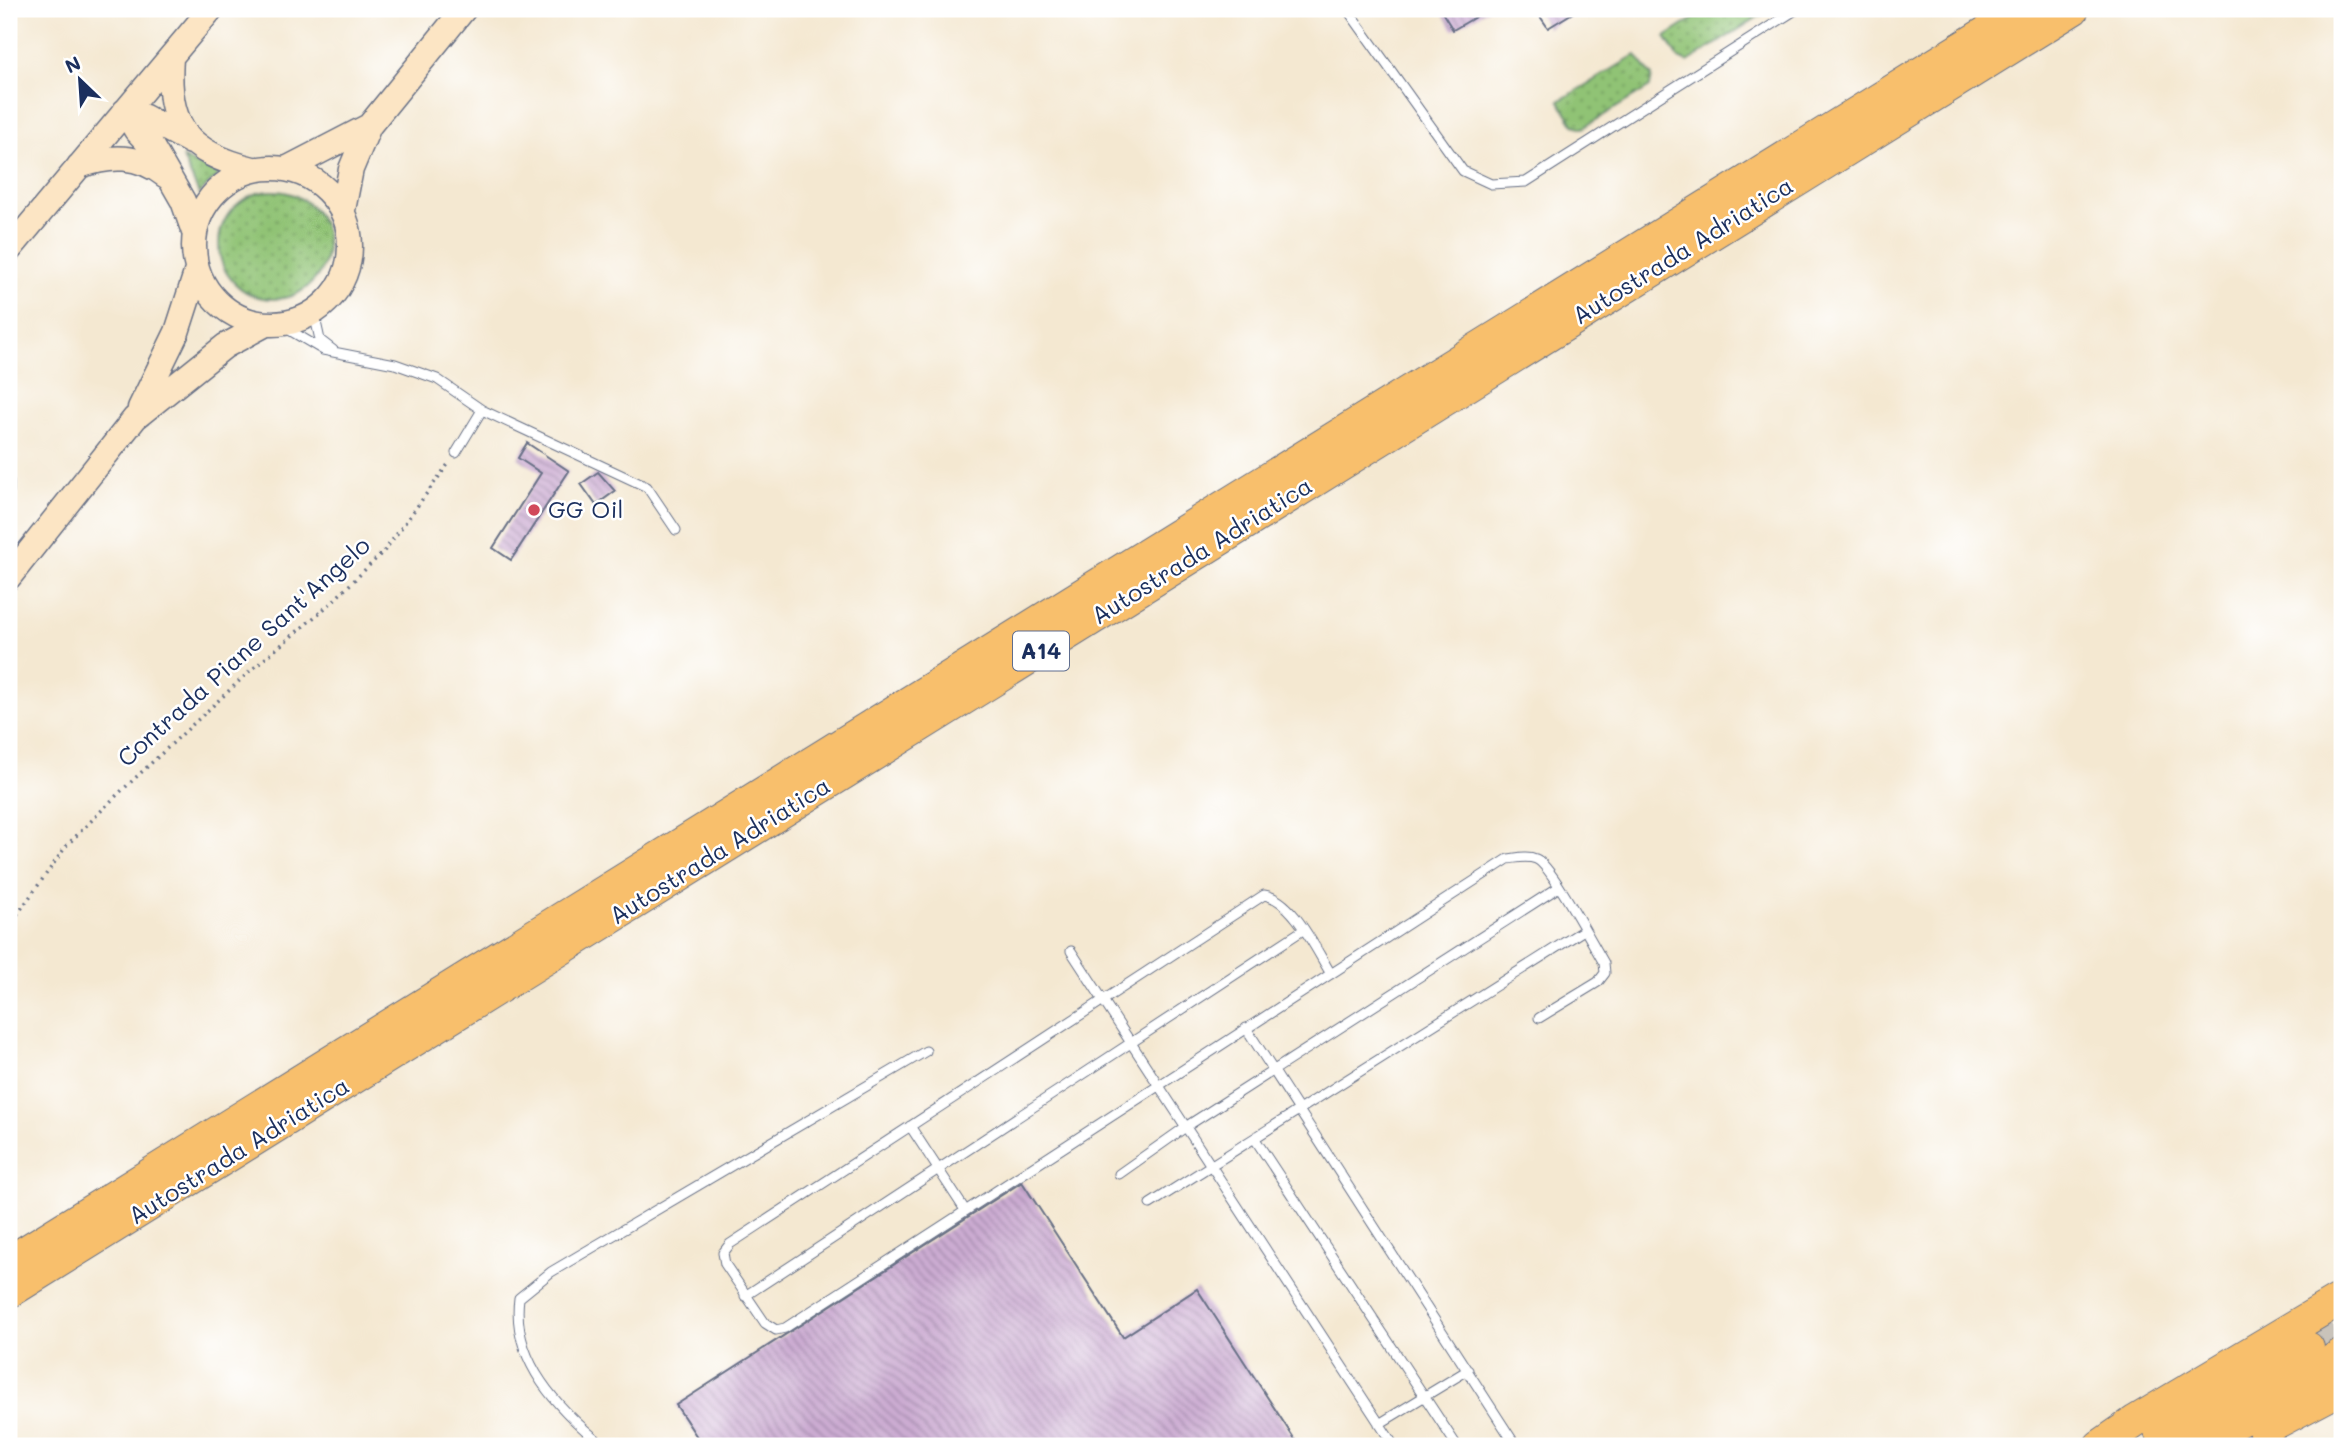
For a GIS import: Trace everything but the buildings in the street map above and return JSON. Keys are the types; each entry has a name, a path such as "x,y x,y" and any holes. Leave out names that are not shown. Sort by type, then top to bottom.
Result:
{"highway":[{"name":"Autostrada Adriatica","path":"9,1262 2024,9"},
{"name":"Autostrada Adriatica","path":"9,1292 2073,9"},
{"path":"2100,1446 2136,1421 2342,1298"},
{"path":"2133,1446 2308,1348"},
{"path":"2190,1446 2267,1406 2342,1353"},
{"path":"2231,1446 2342,1388"}],"main road":[{"path":"9,250 211,9"},
{"path":"343,210 351,169 369,126 464,9"},
{"path":"171,58 169,84 173,109 181,130 192,142"},
{"path":"125,111 145,117 226,163 253,169 288,168 369,126"},
{"path":"9,577 135,418 177,332 197,270 194,232 183,201 152,148 136,130 125,111"},
{"path":"79,167 105,157 139,160 166,176"},
{"path":"135,418 225,346 273,324 314,313 338,288 351,256 350,232 343,210 320,183 288,168"},
{"path":"194,232 202,210 215,192 232,178 253,169"},
{"path":"197,270 212,297 236,316 273,324"}],"lane":[{"path":"1347,9 1463,171 1491,184 1526,182 1797,9"},
{"path":"314,313 320,340 328,348 351,357"},
{"path":"273,324 323,350 395,364 437,379 482,410 647,488 676,530"},
{"path":"456,453 482,410"},
{"path":"9,481 9,491"},
{"path":"1331,974 1288,906 1277,897 1264,895 730,1244 723,1253 725,1264 765,1323 776,1330 785,1328 1159,1084 1331,974 1508,859 1538,859 1559,887 1604,963 1605,973 1598,982 1539,1018"},
{"path":"1119,1174 1187,1126 1559,887"},
{"path":"745,1296 1303,930"},
{"path":"1150,1204 1213,1167 1584,930"},
{"path":"1071,951 1394,1446"},
{"path":"1246,1028 1301,1109 1516,1446"},
{"path":"604,1446 575,1423 534,1372 517,1333 519,1298 551,1272 926,1051"},
{"path":"910,1126 965,1210"},
{"path":"1255,1139 1457,1446"},
{"path":"1379,1424 1468,1370"}],"path":[{"name":"Contrada Piane Sant'Angelo","path":"9,926 67,845 117,794 249,672 330,604 385,550 456,453"}],"green space":[{"path":"1709,9 1766,9 1764,13 1688,62 1678,58 1665,37"},
{"path":"1636,55 1652,76 1650,87 1583,128 1574,125 1559,101"},
{"path":"183,158 219,174 199,194"},
{"path":"273,191 294,195 311,207 323,224 327,245 323,266 311,283 294,295 273,299 252,295 235,283 223,266 219,245 223,224 235,207 252,195"}],"tunnel":[{"path":"2308,1348 2342,1333"}],"place":[{"name":"GG Oil","path":"534,510"}]}
